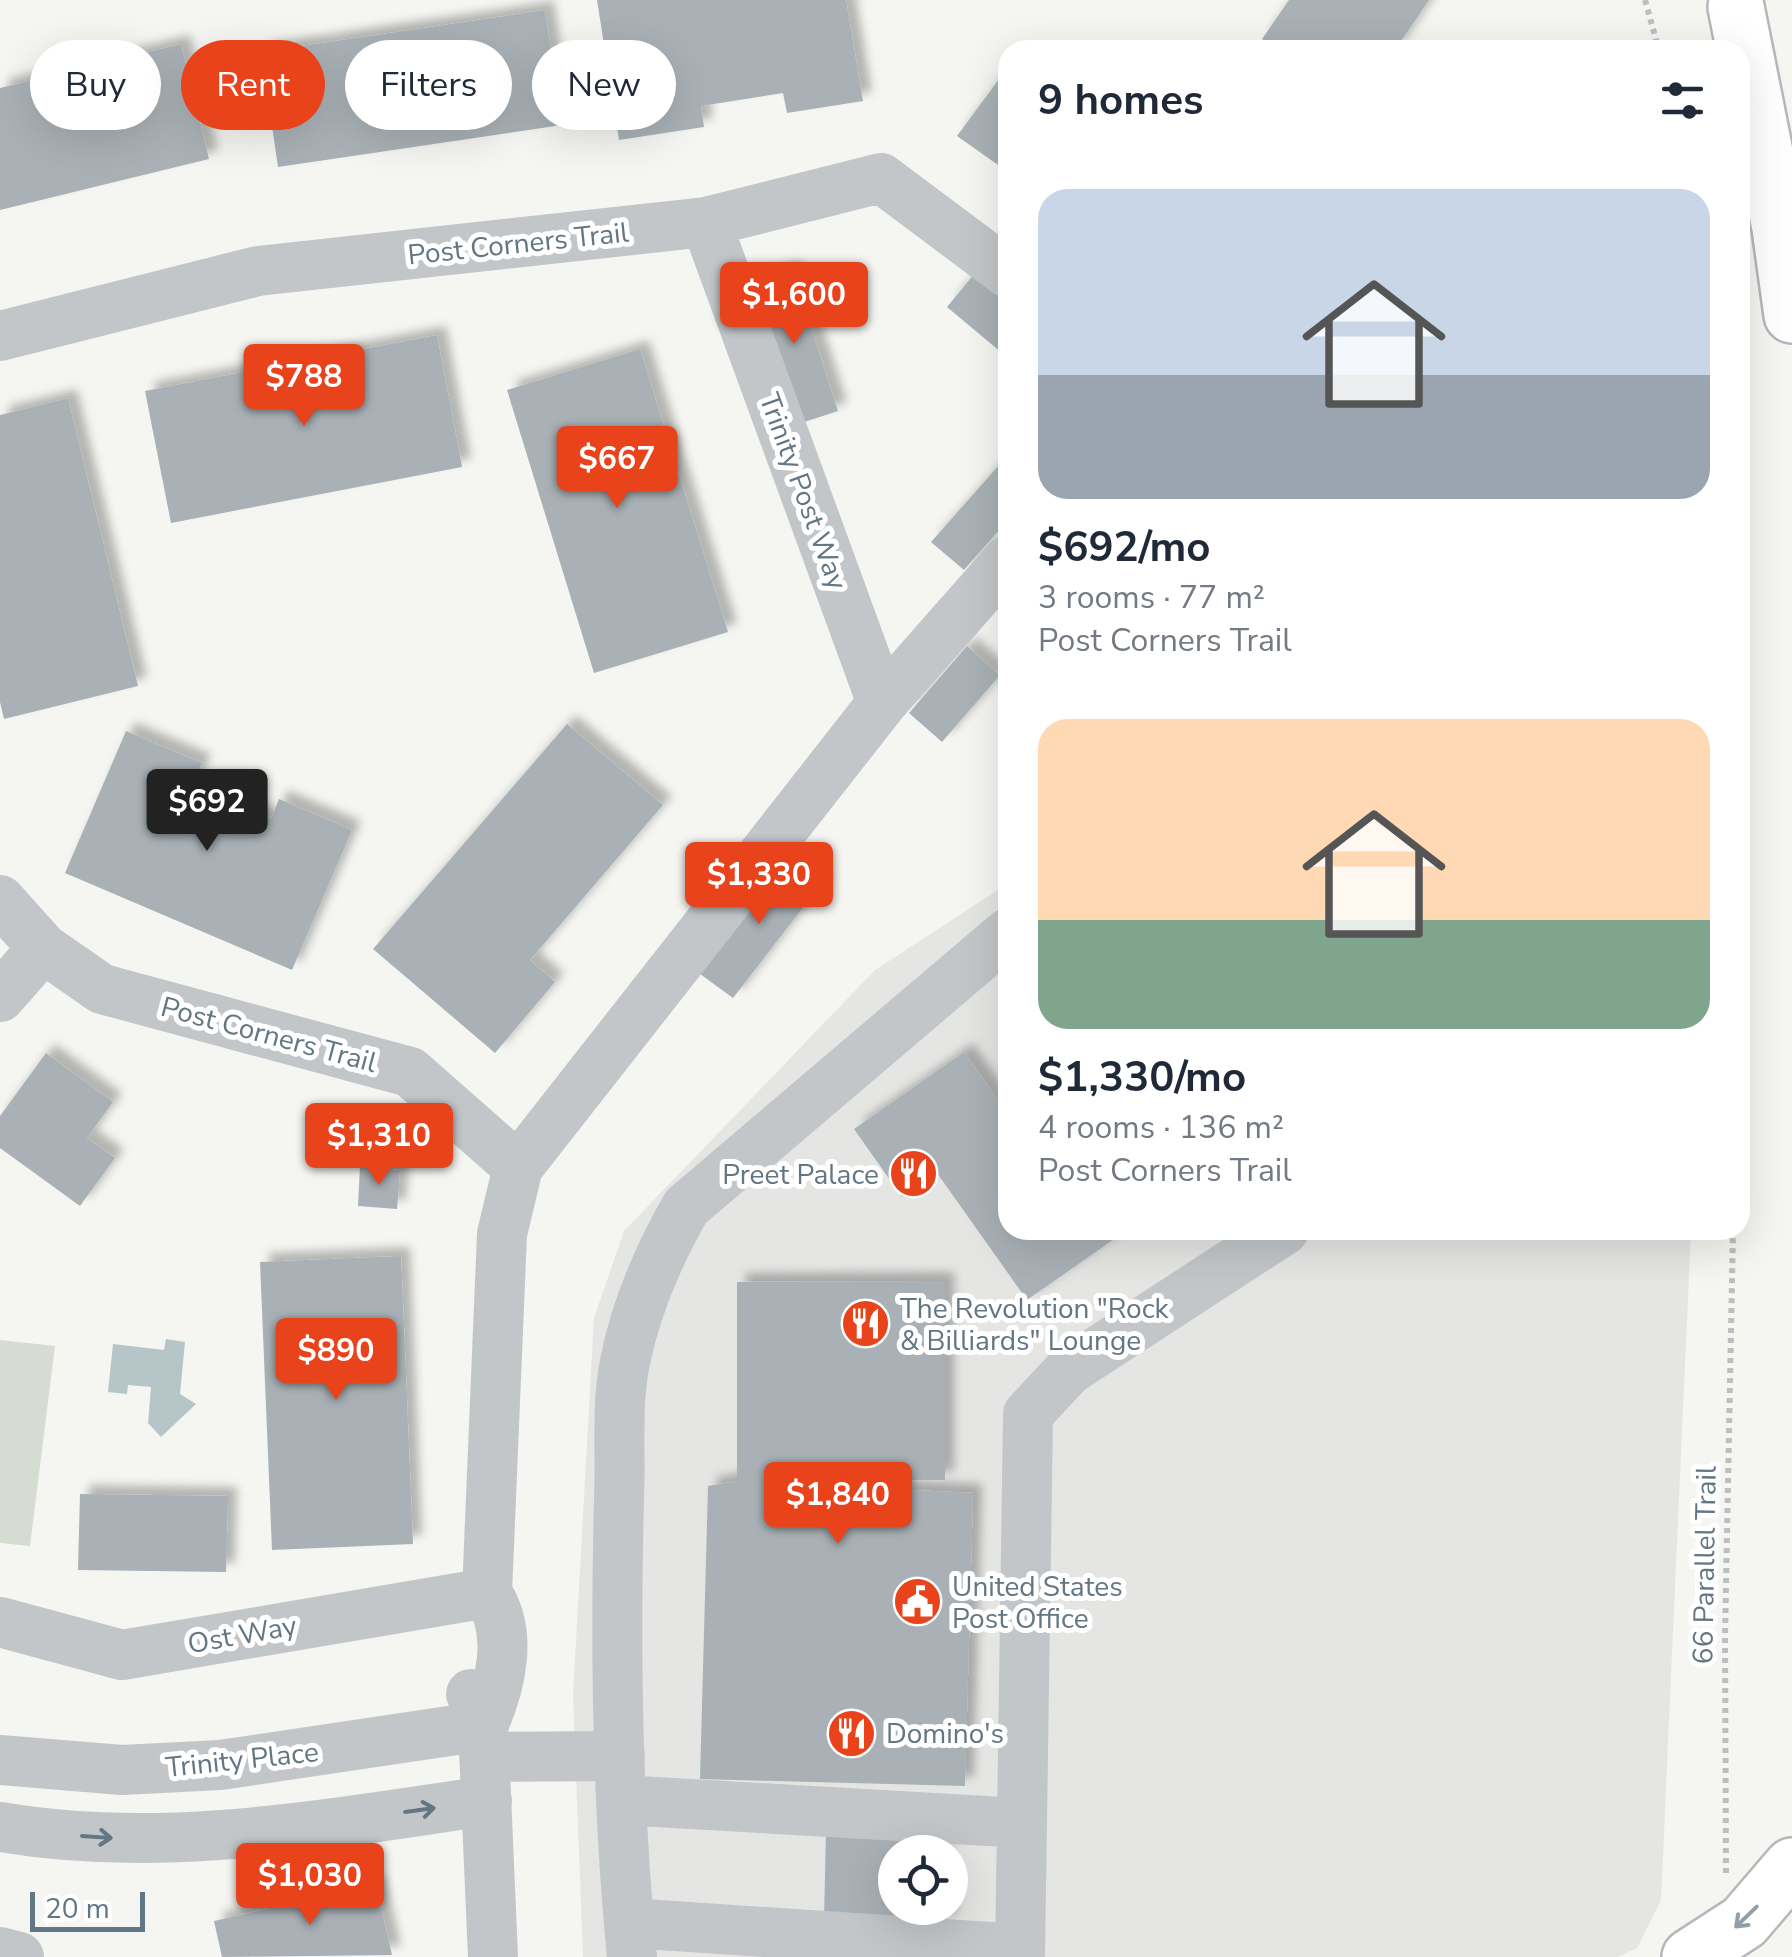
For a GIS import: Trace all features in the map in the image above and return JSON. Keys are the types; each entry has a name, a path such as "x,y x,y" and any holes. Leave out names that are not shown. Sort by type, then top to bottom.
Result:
{"highway":[{"path":"1736,4 1745,40"},
{"path":"1736,4 1743,40"},
{"path":"1750,58 1792,222"},
{"path":"1750,75 1780,228 1792,315"},
{"path":"1690,1957 1744,1922 1792,1866"}],"street":[{"name":"Post Corners Trail","path":"0,336 258,272 706,222 881,178 998,266"},
{"name":"Trinity Post Way","path":"706,222 882,703"},
{"path":"493,1957 485,1761 468,1684 468,1644 472,1610 487,1592 502,1234 518,1167 882,703 998,571"},
{"name":"Post Corners Trail","path":"14,921 102,989 410,1072 518,1167"},
{"path":"0,998 14,921"},
{"path":"998,942 686,1207 662,1250 635,1318 624,1367 618,1563 620,1778 631,1940 1020,1953 1028,1414 1068,1370 1269,1240"},
{"name":"Ost Way","path":"0,1622 122,1655 487,1592"},
{"name":"Trinity Place","path":"0,1760 122,1770 485,1761"},
{"path":"0,1826 142,1840 270,1832 485,1761 1022,1823"},
{"path":"0,1952 19,1957"}],"path":[{"path":"1646,0 1656,40"},
{"name":"66 Parallel Trail","path":"1726,1890 1725,1637 1733,1240"}],"shaded area":[{"path":"998,890 998,1240 1691,1240 1661,1900 1637,1948 1618,1957 583,1957 573,1695 594,1318 624,1231 875,970"},
{"path":"166,1339 185,1342 180,1394 196,1404 161,1437 148,1423 151,1387 128,1385 127,1394 108,1392 113,1344 164,1350"},
{"path":"0,1340 55,1346 30,1546 0,1543"}],"building":[{"path":"597,0 846,0 863,101 787,113 783,93 701,106 704,127 619,140 617,130 676,130 676,40 603,40"},
{"path":"1289,0 1429,0 1402,40 1262,39"},
{"path":"545,10 549,40 532,40 532,129 278,167 273,130 325,130 325,43"},
{"path":"181,44 181,130 202,130 209,159 0,210 0,88 30,81 30,130 161,130 161,49"},
{"path":"998,81 998,165 957,136"},
{"path":"792,269 838,411 795,425 750,283"},
{"path":"975,273 998,292 998,350 947,307"},
{"path":"437,335 462,467 171,523 145,391"},
{"path":"640,349 728,632 594,673 507,390"},
{"path":"68,398 138,686 4,719 0,702 0,415"},
{"path":"998,466 998,531 964,570 931,542"},
{"path":"967,646 998,673 942,742 909,713"},
{"path":"567,724 663,805 530,960 555,982 495,1053 373,949"},
{"path":"126,731 202,763 192,786 271,819 279,799 352,830 292,970 65,873"},
{"path":"788,855 822,883 733,998 696,971"},
{"path":"964,1052 998,1100 998,1240 1113,1240 1027,1300 937,1173 902,1197 854,1129"},
{"path":"46,1053 113,1102 87,1138 115,1158 80,1206 0,1148 0,1116"},
{"path":"360,1167 400,1170 397,1209 358,1206"},
{"path":"401,1256 413,1544 272,1550 260,1262"},
{"path":"945,1281 945,1480 752,1482 973,1493 965,1786 700,1779 708,1486 737,1481 737,1282"},
{"path":"80,1494 228,1496 226,1572 78,1570"},
{"path":"826,1831 948,1832 878,1835 878,1921 824,1920"},
{"path":"376,1884 392,1955 222,1957 214,1921"}],"place":[{"name":"Preet Palace","path":"914,1174"},
{"name":"The Revolution \"Rock & Billiards\" Lounge","path":"865,1324"},
{"name":"United States Post Office","path":"917,1602"},
{"name":"Domino's","path":"851,1733"}]}
